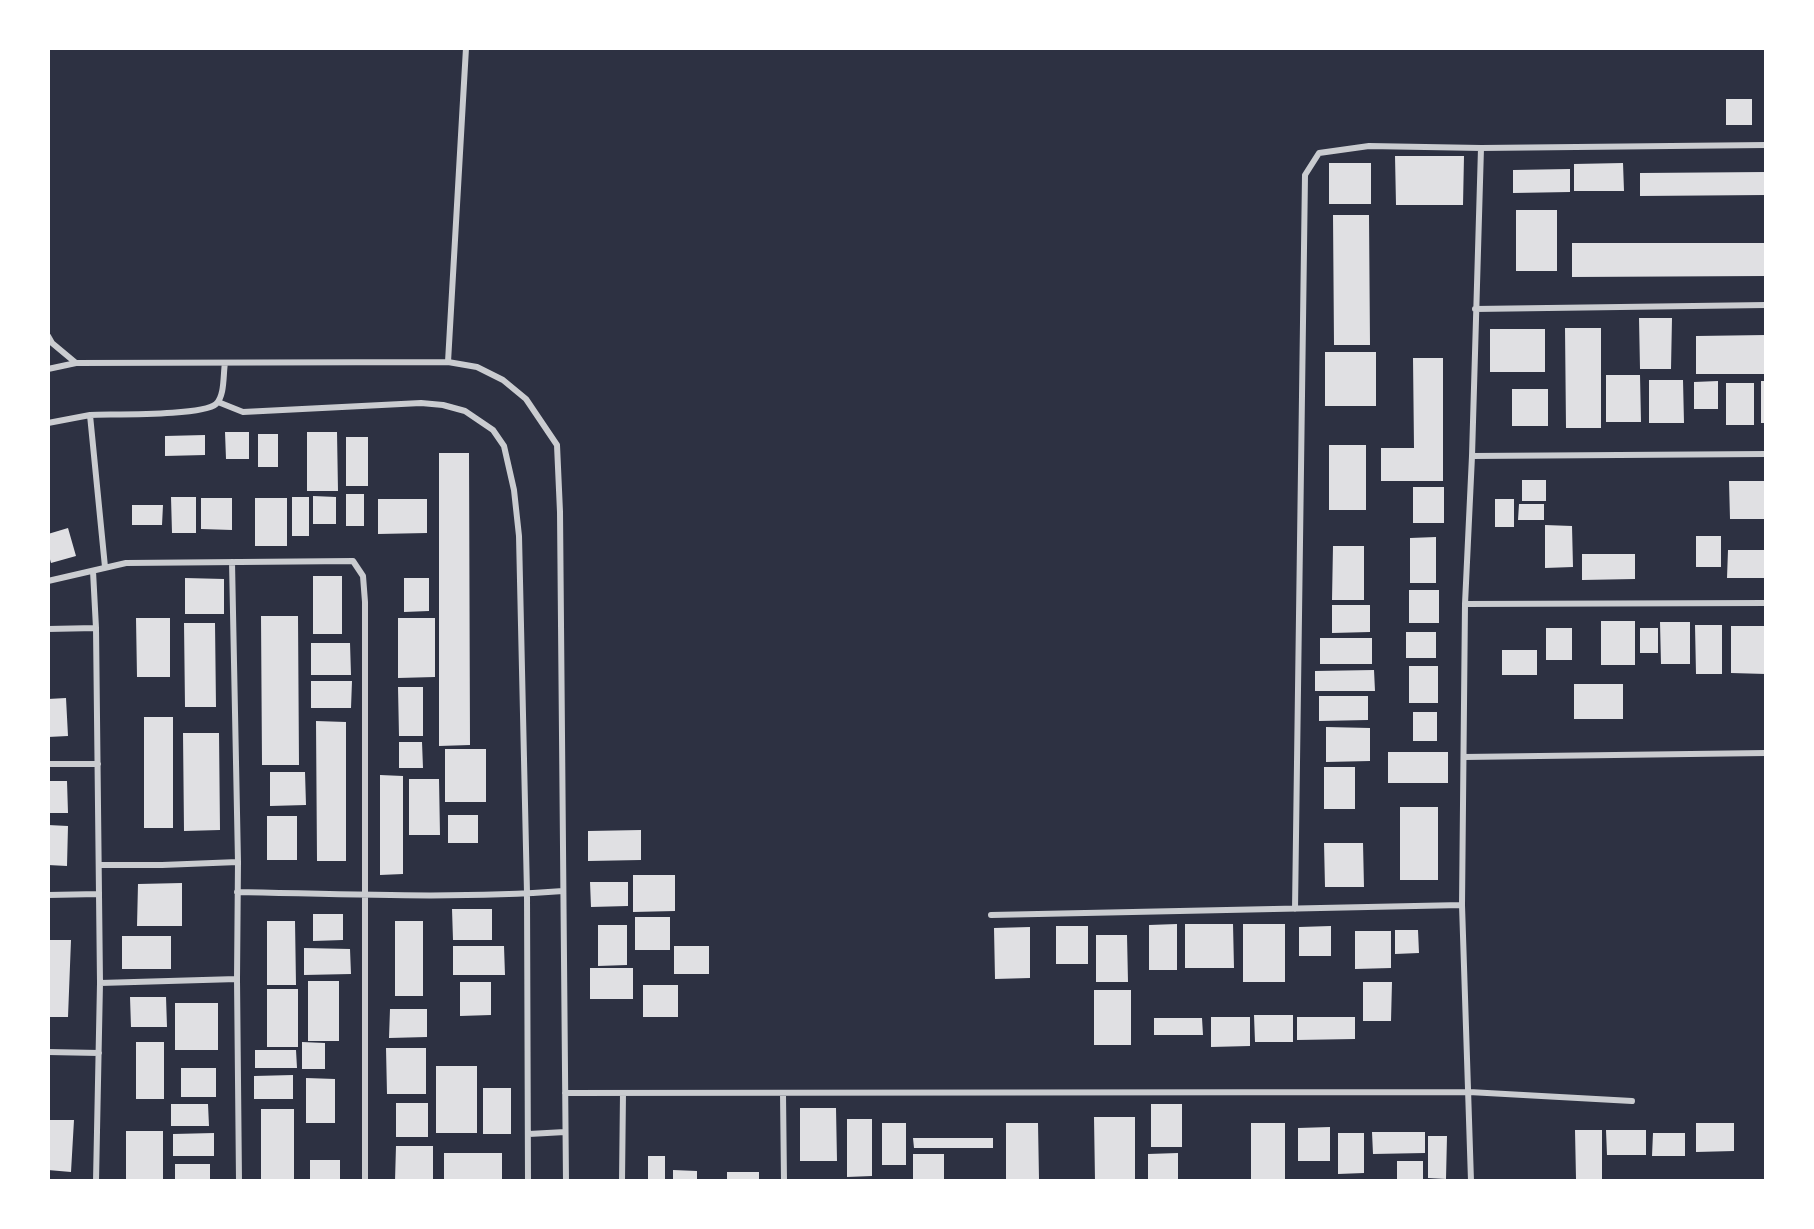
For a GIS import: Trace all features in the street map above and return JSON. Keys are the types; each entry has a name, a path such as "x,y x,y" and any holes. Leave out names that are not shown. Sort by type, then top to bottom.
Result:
{"street":[{"path":"448,362 466,48"},
{"path":"1295,909 1305,175 1319,153 1370,146 1766,145"},
{"path":"1471,1181 1462,905 1465,604 1472,456 1481,147"},
{"path":"1475,309 1766,305"},
{"path":"48,336 52,343 76,363"},
{"path":"48,369 76,363 448,362 477,367 503,380 526,399 556,445 561,512 566,1181"},
{"path":"48,423 90,415 201,410 212,407 221,397 225,363"},
{"path":"218,402 243,412 421,403 444,405 465,411 493,430 504,446 514,490 519,536 526,893 528,1181"},
{"path":"90,415 105,567"},
{"path":"1472,456 1766,454"},
{"path":"48,581 126,563 353,561 363,576 365,602 365,1181"},
{"path":"232,562 238,862 239,1181"},
{"path":"93,571 96,628 100,983 96,1181"},
{"path":"1465,604 1766,603"},
{"path":"48,629 96,628"},
{"path":"1464,757 1766,753"},
{"path":"48,764 98,764"},
{"path":"99,865 238,862"},
{"path":"237,892 424,896 563,891"},
{"path":"48,895 99,894"},
{"path":"991,915 1462,905"},
{"path":"100,983 237,979"},
{"path":"48,1052 99,1053"},
{"path":"565,1093 1469,1092 1632,1101"},
{"path":"622,1181 623,1093"},
{"path":"783,1094 784,1181"},
{"path":"528,1134 565,1132"}],"building":[{"path":"1726,99 1752,99 1752,125 1726,125"},
{"path":"1395,156 1464,156 1463,205 1396,205"},
{"path":"1329,163 1371,163 1371,204 1329,204"},
{"path":"1623,163 1624,191 1574,191 1574,164"},
{"path":"1570,169 1570,192 1513,193 1513,170"},
{"path":"1766,172 1766,195 1640,196 1640,173"},
{"path":"1516,210 1557,210 1557,271 1516,271"},
{"path":"1333,215 1369,215 1370,345 1334,345"},
{"path":"1572,243 1766,243 1766,276 1572,277"},
{"path":"1639,318 1672,318 1671,369 1640,369"},
{"path":"1565,328 1601,328 1601,428 1566,428"},
{"path":"1490,329 1545,329 1545,372 1490,372"},
{"path":"1766,335 1766,374 1696,374 1696,336"},
{"path":"1325,352 1376,352 1376,406 1325,406"},
{"path":"1413,358 1443,358 1443,481 1381,481 1381,448 1414,448"},
{"path":"1606,375 1640,375 1641,422 1606,422"},
{"path":"1649,380 1683,380 1684,423 1649,423"},
{"path":"1718,381 1718,409 1694,409 1694,382"},
{"path":"1761,381 1766,381 1766,423 1761,423"},
{"path":"1726,383 1754,383 1754,425 1726,425"},
{"path":"1512,389 1548,389 1548,426 1512,426"},
{"path":"225,432 249,432 249,459 226,459"},
{"path":"307,432 337,432 338,491 307,491"},
{"path":"258,434 278,434 278,467 258,467"},
{"path":"205,435 205,455 165,456 165,436"},
{"path":"346,437 368,437 368,486 346,486"},
{"path":"1329,445 1366,445 1366,510 1329,510"},
{"path":"439,453 469,453 470,745 439,746"},
{"path":"1522,480 1546,480 1546,501 1522,501"},
{"path":"1729,481 1766,481 1766,519 1730,519"},
{"path":"1413,487 1444,487 1444,523 1413,523"},
{"path":"346,494 364,494 364,526 346,526"},
{"path":"313,496 336,497 336,524 313,524"},
{"path":"171,497 196,497 196,533 172,533"},
{"path":"292,497 309,497 309,536 292,536"},
{"path":"201,498 232,498 232,530 201,529"},
{"path":"255,498 287,498 287,546 255,546"},
{"path":"378,499 427,499 427,533 378,534"},
{"path":"1495,499 1514,499 1514,527 1495,527"},
{"path":"1519,504 1544,504 1544,520 1518,520"},
{"path":"132,505 163,505 162,525 132,525"},
{"path":"1545,525 1572,526 1573,567 1545,568"},
{"path":"68,528 76,556 51,563 48,552 48,534"},
{"path":"1696,536 1721,536 1721,567 1696,567"},
{"path":"1436,537 1436,583 1410,583 1410,538"},
{"path":"1333,546 1364,546 1364,600 1332,600"},
{"path":"1728,550 1766,550 1766,578 1727,578"},
{"path":"1582,554 1635,554 1635,579 1582,580"},
{"path":"313,576 342,576 342,634 313,634"},
{"path":"185,578 224,579 224,614 185,614"},
{"path":"404,578 429,578 429,611 404,612"},
{"path":"1409,590 1439,590 1439,623 1409,623"},
{"path":"1332,605 1370,605 1370,632 1332,633"},
{"path":"261,616 298,616 299,765 262,765"},
{"path":"136,618 170,618 170,677 137,677"},
{"path":"398,618 435,618 435,677 398,678"},
{"path":"1601,621 1635,621 1635,665 1601,665"},
{"path":"1660,622 1690,622 1690,664 1661,664"},
{"path":"184,623 215,623 216,707 185,707"},
{"path":"1695,625 1722,625 1722,674 1696,674"},
{"path":"1731,626 1766,626 1766,674 1731,673"},
{"path":"1546,628 1572,628 1572,660 1546,660"},
{"path":"1640,628 1658,628 1658,653 1640,653"},
{"path":"1406,632 1436,632 1436,658 1406,658"},
{"path":"1320,638 1372,638 1372,664 1320,664"},
{"path":"311,643 350,643 351,675 311,675"},
{"path":"1502,650 1537,650 1537,675 1502,675"},
{"path":"1409,666 1438,666 1438,703 1409,703"},
{"path":"1374,670 1375,691 1315,691 1315,671"},
{"path":"311,681 352,681 351,708 311,708"},
{"path":"1574,684 1623,684 1623,719 1574,719"},
{"path":"398,687 423,687 423,736 399,736"},
{"path":"1319,696 1368,696 1368,720 1319,721"},
{"path":"66,698 68,736 48,737 48,699"},
{"path":"1413,712 1437,712 1437,741 1413,741"},
{"path":"144,717 173,717 173,828 144,828"},
{"path":"316,721 346,722 346,861 317,861"},
{"path":"1326,727 1370,728 1370,761 1326,762"},
{"path":"183,733 219,733 220,830 184,831"},
{"path":"399,742 422,742 423,768 399,768"},
{"path":"445,749 486,749 486,802 445,802"},
{"path":"1388,752 1448,752 1448,783 1388,783"},
{"path":"1324,767 1355,767 1355,809 1324,809"},
{"path":"270,772 305,772 306,805 270,806"},
{"path":"380,775 403,776 403,874 380,875"},
{"path":"409,779 439,779 440,835 409,835"},
{"path":"48,781 67,781 68,813 48,813"},
{"path":"1400,807 1438,807 1438,880 1400,880"},
{"path":"448,815 478,815 478,843 448,843"},
{"path":"267,816 297,816 297,860 267,860"},
{"path":"48,825 68,826 67,866 48,865"},
{"path":"641,830 641,860 588,861 588,831"},
{"path":"1324,843 1363,843 1364,887 1325,887"},
{"path":"633,875 675,875 675,911 633,912"},
{"path":"590,882 628,882 628,906 591,907"},
{"path":"182,883 182,926 137,926 138,884"},
{"path":"452,909 492,909 492,940 453,940"},
{"path":"313,914 343,914 343,940 313,941"},
{"path":"635,917 670,917 670,950 635,950"},
{"path":"267,921 295,921 296,985 267,985"},
{"path":"395,921 423,921 423,996 395,996"},
{"path":"1177,924 1177,970 1149,970 1149,925"},
{"path":"1185,924 1233,924 1234,968 1185,968"},
{"path":"1243,924 1285,924 1285,982 1243,982"},
{"path":"598,925 627,925 627,965 598,966"},
{"path":"1056,926 1088,926 1088,964 1056,964"},
{"path":"1331,926 1331,956 1299,956 1299,927"},
{"path":"1030,927 1030,978 995,979 994,928"},
{"path":"1395,930 1418,930 1419,953 1395,954"},
{"path":"1355,931 1391,931 1391,968 1355,969"},
{"path":"1096,935 1127,935 1128,982 1096,982"},
{"path":"122,936 171,936 171,969 122,969"},
{"path":"48,940 71,940 68,1017 48,1017"},
{"path":"453,946 504,946 505,975 453,975"},
{"path":"674,946 709,946 709,974 674,974"},
{"path":"304,948 350,949 351,974 304,975"},
{"path":"590,968 633,968 633,999 590,999"},
{"path":"308,981 339,981 339,1041 308,1041"},
{"path":"460,982 491,982 491,1015 460,1016"},
{"path":"1363,982 1392,982 1391,1021 1363,1021"},
{"path":"643,985 678,985 678,1017 643,1017"},
{"path":"267,989 298,989 298,1047 267,1047"},
{"path":"1094,990 1131,990 1131,1045 1094,1045"},
{"path":"130,997 166,997 167,1027 131,1027"},
{"path":"175,1003 218,1003 218,1050 175,1050"},
{"path":"390,1009 427,1009 427,1037 389,1038"},
{"path":"1254,1015 1293,1015 1293,1042 1255,1042"},
{"path":"1211,1017 1250,1017 1250,1046 1211,1047"},
{"path":"1297,1017 1355,1017 1355,1039 1297,1040"},
{"path":"1154,1018 1202,1018 1203,1035 1154,1035"},
{"path":"136,1042 164,1042 164,1099 136,1099"},
{"path":"302,1042 325,1043 325,1069 302,1069"},
{"path":"386,1048 426,1048 426,1094 387,1094"},
{"path":"255,1050 296,1050 297,1068 255,1068"},
{"path":"436,1066 477,1066 477,1133 436,1133"},
{"path":"181,1068 216,1068 216,1097 181,1097"},
{"path":"293,1075 293,1099 254,1099 254,1076"},
{"path":"306,1078 335,1079 335,1123 306,1123"},
{"path":"483,1088 511,1088 511,1134 483,1134"},
{"path":"396,1103 428,1103 428,1137 396,1137"},
{"path":"171,1104 208,1104 209,1126 171,1126"},
{"path":"1151,1104 1182,1104 1182,1147 1151,1147"},
{"path":"800,1108 836,1108 837,1161 800,1161"},
{"path":"261,1109 294,1109 294,1181 261,1181"},
{"path":"1094,1117 1135,1117 1135,1181 1095,1181"},
{"path":"847,1119 872,1119 872,1176 847,1177"},
{"path":"49,1120 74,1120 71,1172 48,1170"},
{"path":"882,1123 906,1123 906,1165 882,1165"},
{"path":"1006,1123 1038,1123 1039,1179 1006,1180"},
{"path":"1251,1123 1285,1123 1285,1181 1251,1181"},
{"path":"1696,1123 1734,1123 1734,1151 1696,1152"},
{"path":"1330,1127 1330,1161 1298,1161 1298,1128"},
{"path":"1575,1130 1602,1130 1602,1179 1576,1179"},
{"path":"1606,1130 1646,1130 1646,1155 1607,1155"},
{"path":"126,1131 163,1131 163,1181 126,1181"},
{"path":"1372,1132 1425,1132 1425,1153 1373,1154"},
{"path":"214,1133 214,1156 173,1156 173,1134"},
{"path":"1338,1133 1364,1133 1364,1173 1338,1174"},
{"path":"1653,1133 1685,1133 1685,1156 1652,1156"},
{"path":"1428,1136 1447,1136 1446,1179 1428,1178"},
{"path":"913,1138 993,1138 993,1148 914,1148"},
{"path":"396,1146 433,1146 433,1181 395,1181"},
{"path":"444,1153 502,1153 502,1181 444,1181"},
{"path":"1178,1153 1178,1181 1148,1181 1148,1154"},
{"path":"913,1154 944,1154 944,1181 913,1181"},
{"path":"648,1156 665,1156 665,1181 648,1181"},
{"path":"310,1160 340,1160 340,1181 310,1181"},
{"path":"1397,1161 1423,1161 1423,1181 1397,1181"},
{"path":"175,1164 210,1164 210,1181 175,1181"},
{"path":"673,1170 697,1171 697,1181 673,1181"},
{"path":"727,1172 759,1172 759,1181 727,1181"}]}
